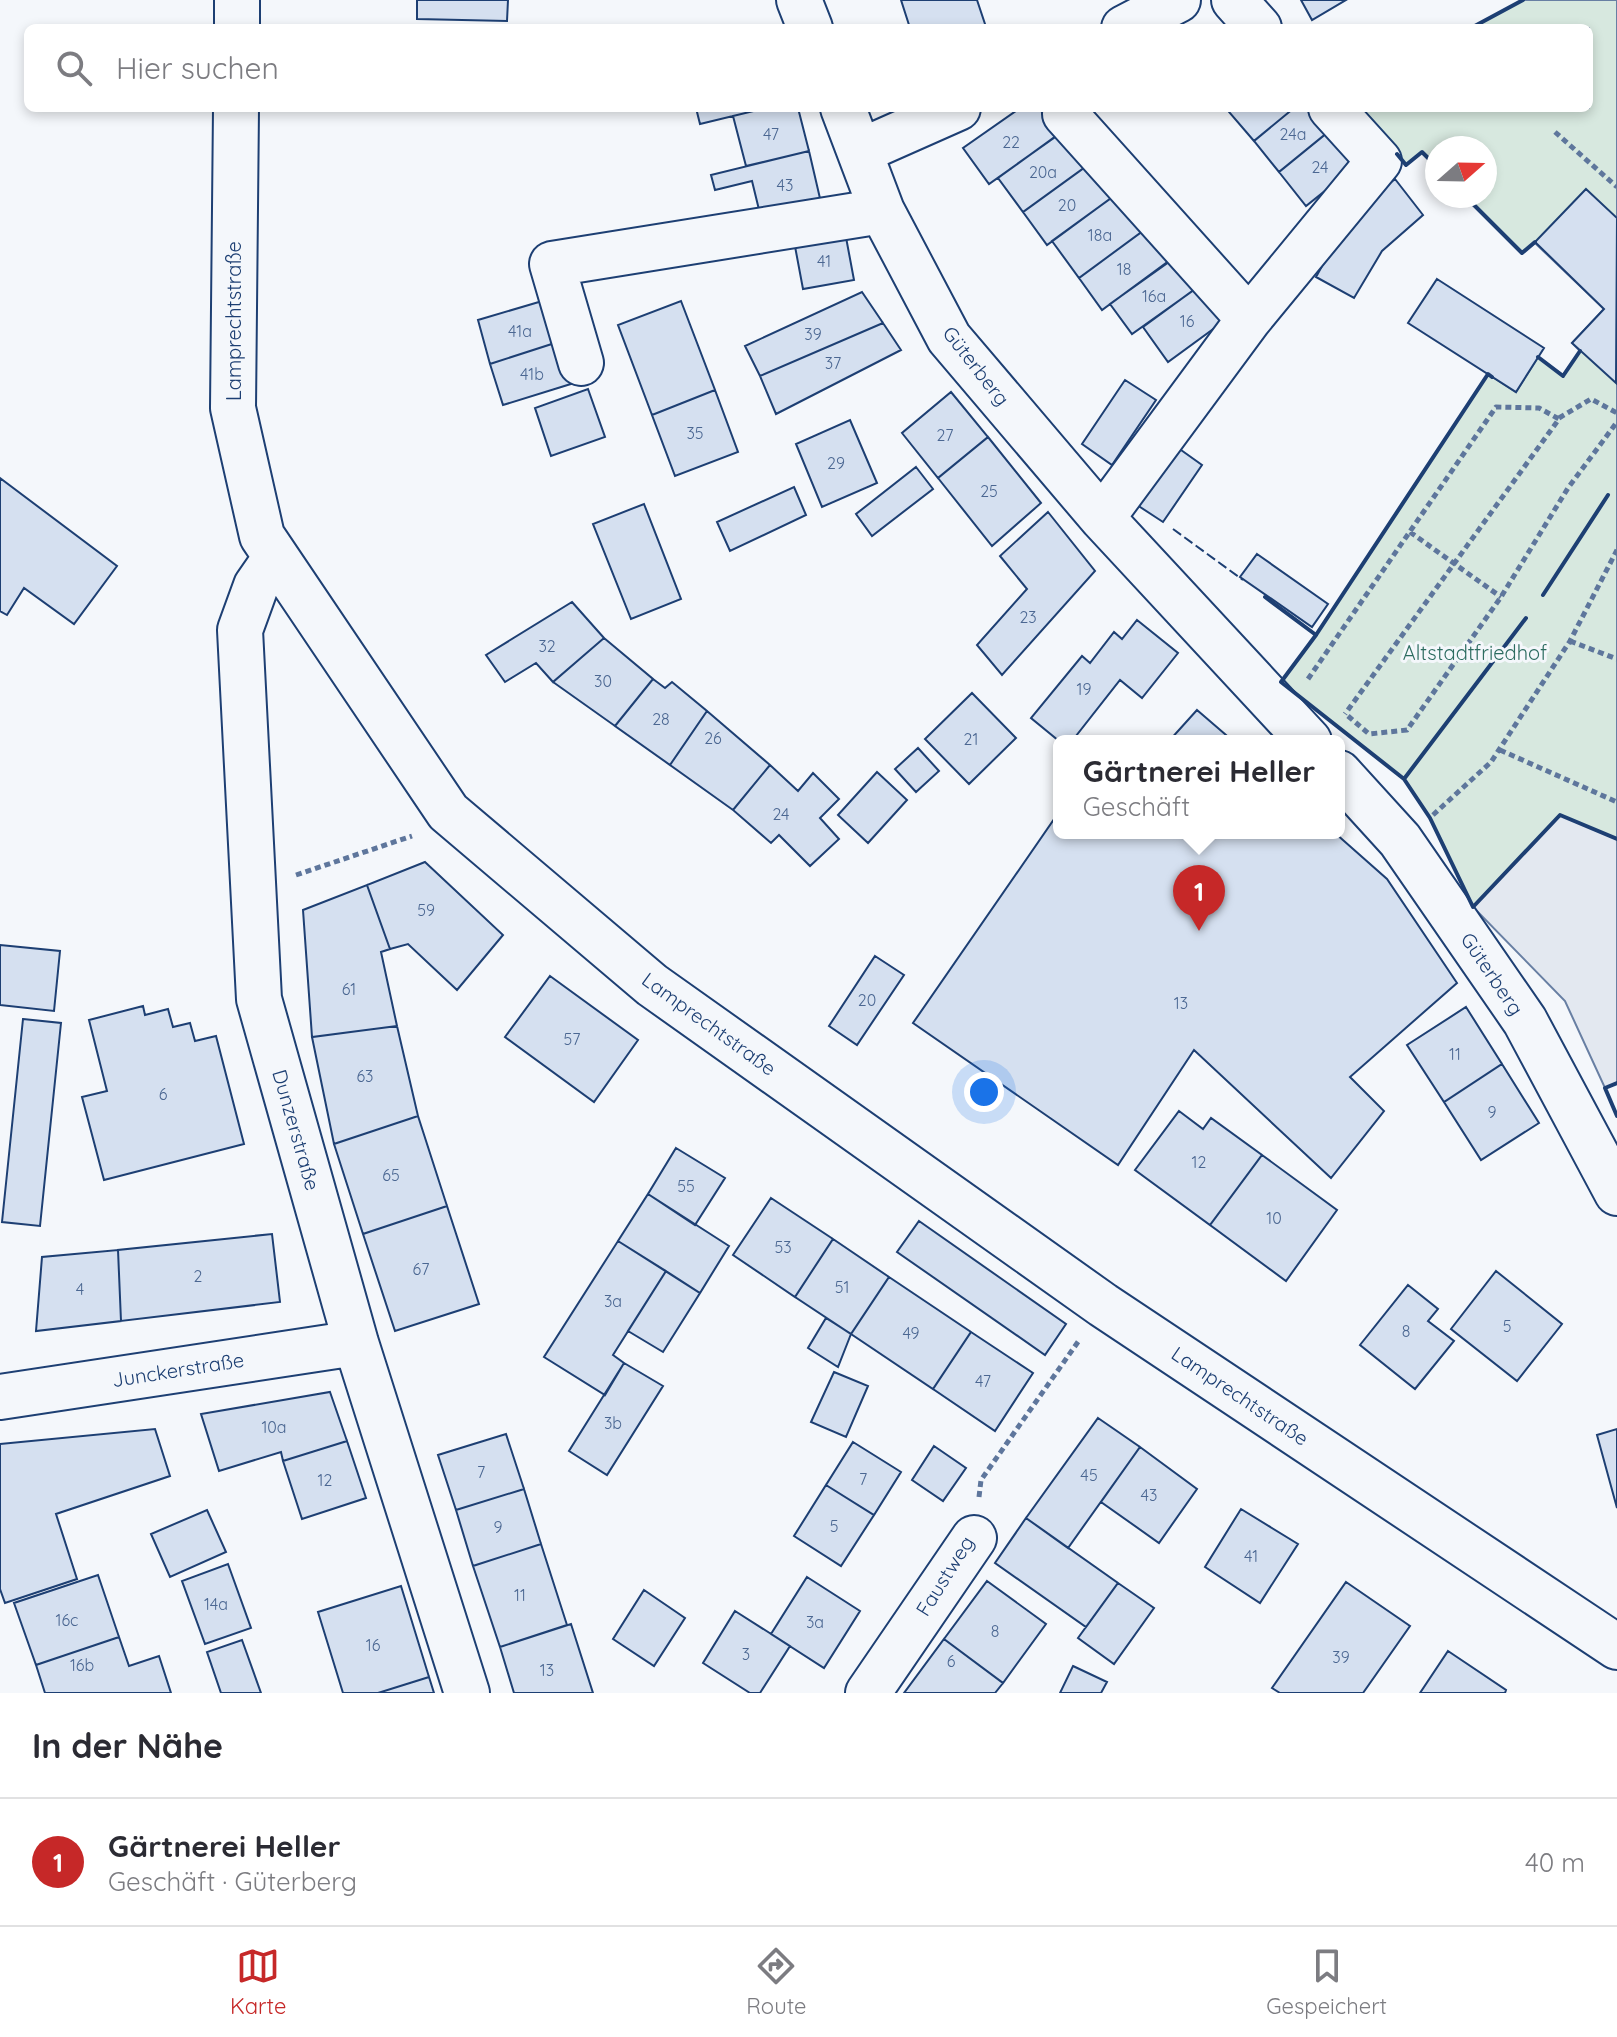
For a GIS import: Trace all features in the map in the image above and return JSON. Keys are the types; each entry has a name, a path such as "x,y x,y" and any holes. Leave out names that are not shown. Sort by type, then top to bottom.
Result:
{"street":[{"path":"237,0 237,24"},
{"path":"799,0 808,24"},
{"path":"1132,24 1178,0"},
{"path":"1234,0 1255,24"},
{"name":"Lamprechtstraße","path":"236,112 233,408 262,536 448,812 652,985 1103,1305 1617,1647"},
{"name":"Güterberg","path":"845,112 882,211 949,338 1102,518 1303,735"},
{"path":"861,151 949,112"},
{"path":"1102,518 1249,319 1379,161 1335,112"},
{"path":"1065,114 1249,319"},
{"path":"581,363 552,264 882,211"},
{"name":"Dunzerstraße","path":"276,557 256,586 240,630 259,999 356,1343 467,1693"},
{"name":"Güterberg","path":"1345,780 1400,840 1525,1021 1617,1193"},
{"name":"Junckerstraße","path":"0,1397 356,1343"},
{"name":"Faustweg","path":"868,1693 974,1538"}],"path":[{"path":"1555,132 1617,187"},
{"path":"1345,714 1559,419 1591,399 1617,413"},
{"path":"1306,683 1496,407 1539,408 1559,419"},
{"path":"1335,706 1369,734 1407,730 1501,597 1568,488 1617,422"},
{"path":"1410,532 1501,597"},
{"path":"1400,840 1430,818 1500,750 1570,641 1617,550"},
{"path":"1570,641 1617,659"},
{"path":"1500,750 1617,802"},
{"path":"254,890 458,820"},
{"name":"Faustweg","path":"974,1538 981,1480 1083,1333"}],"green space":[{"name":"Altstadtfriedhof","path":"1523,0 1617,0 1617,839 1560,815 1473,907 1430,818 1404,779 1281,682 1316,635 1488,374 1516,392 1538,357 1563,375 1580,351 1572,343 1604,309 1535,243 1522,253 1477,208 1497,208 1497,136 1425,136 1425,155 1422,152 1406,165 1361,112 1593,112 1593,24 1478,24"}],"shaded area":[{"path":"1560,815 1617,839 1617,1083 1605,1088 1565,1001 1473,907"}],"building":[{"path":"417,0 508,0 507,21 417,19"},
{"path":"901,0 977,0 985,24 909,24"},
{"path":"1301,0 1346,0 1312,20"},
{"path":"697,112 750,112 700,124"},
{"path":"750,112 799,112 809,151 746,166 733,116"},
{"path":"1014,112 1042,112 1058,135 989,184 963,148"},
{"path":"1229,112 1289,112 1254,141"},
{"path":"1289,112 1320,112 1333,128 1279,172 1254,141"},
{"path":"1333,128 1361,162 1306,206 1279,172"},
{"path":"1063,131 1088,165 1023,212 998,178"},
{"path":"809,151 822,207 762,222 752,181 715,190 711,175"},
{"path":"1088,165 1111,198 1047,245 1023,212"},
{"path":"1395,179 1423,215 1382,251 1354,298 1316,277 1349,217"},
{"path":"1586,189 1617,218 1616,383 1572,343 1604,309 1535,242"},
{"path":"1121,191 1147,228 1079,278 1052,241"},
{"path":"1147,228 1170,260 1102,310 1079,278"},
{"path":"845,232 854,280 803,289 794,241"},
{"path":"1176,257 1198,287 1132,334 1110,304"},
{"path":"1437,279 1544,348 1516,392 1408,323"},
{"path":"1206,281 1231,316 1168,362 1143,327"},
{"path":"862,292 883,323 760,376 745,346"},
{"path":"549,299 561,341 490,364 478,320"},
{"path":"681,301 715,390 652,415 618,325"},
{"path":"883,323 901,350 776,414 760,376"},
{"path":"561,341 574,383 503,405 490,364"},
{"path":"1125,380 1156,400 1112,465 1082,444"},
{"path":"588,389 605,437 551,456 535,408"},
{"path":"715,390 738,452 675,476 652,415"},
{"path":"951,392 988,437 938,478 902,433"},
{"path":"850,420 877,483 822,507 796,444"},
{"path":"988,437 1041,503 992,546 938,478"},
{"path":"1174,445 1202,465 1163,522 1134,503"},
{"path":"916,467 933,489 872,536 856,514"},
{"path":"0,478 117,566 74,624 24,588 7,615 0,611"},
{"path":"794,487 806,515 730,551 717,522"},
{"path":"644,504 681,599 631,619 593,524"},
{"path":"1048,512 1095,571 1002,675 977,645 1027,589 1000,556"},
{"path":"1257,554 1328,604 1312,627 1240,577"},
{"path":"572,602 604,638 553,682 536,663 505,682 486,655"},
{"path":"1137,620 1178,653 1142,698 1120,680 1077,735 1053,736 1031,718 1082,656 1090,663 1114,632 1122,639"},
{"path":"604,638 653,679 615,726 553,682"},
{"path":"653,679 665,688 672,682 707,711 670,765 615,726"},
{"path":"972,693 1016,738 969,784 925,739"},
{"path":"1197,710 1226,735 1174,735"},
{"path":"707,711 770,765 733,810 670,765"},
{"path":"918,748 939,771 916,792 895,769"},
{"path":"770,765 798,791 813,773 839,799 820,818 839,839 810,866 779,835 771,843 733,810"},
{"path":"877,772 907,800 868,843 838,815"},
{"path":"1053,821 1053,839 1342,839 1387,879 1457,983 1350,1077 1384,1111 1331,1178 1194,1050 1118,1165 913,1023"},
{"path":"425,862 503,935 457,990 408,944 390,949 367,885"},
{"path":"367,885 390,949 381,952 397,1026 312,1037 303,910"},
{"path":"0,945 60,951 54,1011 0,1005"},
{"path":"875,956 904,975 857,1045 829,1026"},
{"path":"550,976 638,1040 594,1102 505,1037"},
{"path":"143,1006 145,1015 168,1009 173,1027 190,1023 195,1041 216,1036 244,1144 104,1180 82,1097 107,1091 89,1020"},
{"path":"1466,1007 1502,1064 1444,1102 1407,1045"},
{"path":"23,1019 61,1023 40,1226 2,1222"},
{"path":"397,1026 418,1116 334,1144 312,1037"},
{"path":"1502,1064 1539,1123 1481,1160 1444,1102"},
{"path":"1179,1111 1203,1129 1211,1118 1262,1155 1210,1225 1135,1170"},
{"path":"418,1116 447,1206 363,1234 334,1144"},
{"path":"676,1148 725,1178 695,1225 648,1194"},
{"path":"1262,1155 1337,1210 1286,1281 1210,1225"},
{"path":"648,1194 729,1246 700,1293 618,1241"},
{"path":"771,1198 833,1239 795,1297 733,1255"},
{"path":"447,1206 479,1304 395,1331 363,1234"},
{"path":"919,1221 1066,1324 1045,1355 897,1252"},
{"path":"272,1234 280,1302 121,1321 118,1250"},
{"path":"833,1239 889,1277 851,1334 795,1297"},
{"path":"618,1241 666,1271 613,1355 624,1363 605,1395 544,1357"},
{"path":"118,1250 121,1321 36,1331 42,1257"},
{"path":"666,1271 700,1293 663,1352 628,1331"},
{"path":"1496,1271 1562,1324 1517,1381 1451,1329"},
{"path":"889,1277 971,1332 933,1389 851,1334"},
{"path":"1408,1285 1438,1309 1428,1321 1454,1341 1415,1389 1360,1345"},
{"path":"826,1318 851,1334 838,1367 808,1348"},
{"path":"971,1332 1033,1373 995,1431 933,1389"},
{"path":"624,1363 663,1386 607,1475 569,1451"},
{"path":"834,1372 868,1386 846,1437 811,1422"},
{"path":"330,1392 347,1441 283,1461 281,1452 219,1471 201,1414"},
{"path":"1098,1418 1140,1447 1068,1548 1026,1518"},
{"path":"155,1429 170,1476 56,1514 77,1579 5,1603 0,1589 0,1444"},
{"path":"1617,1429 1617,1508 1597,1435"},
{"path":"506,1434 524,1489 456,1510 438,1455"},
{"path":"347,1441 366,1498 302,1519 283,1461"},
{"path":"853,1442 901,1472 874,1515 826,1485"},
{"path":"934,1446 966,1468 943,1501 912,1480"},
{"path":"1140,1447 1197,1489 1159,1543 1101,1502"},
{"path":"826,1485 874,1515 841,1566 794,1536"},
{"path":"524,1489 541,1544 473,1566 456,1510"},
{"path":"1241,1509 1298,1544 1260,1603 1205,1567"},
{"path":"207,1510 226,1552 170,1577 151,1534"},
{"path":"1026,1518 1118,1583 1086,1627 995,1563"},
{"path":"541,1544 567,1625 500,1647 473,1566"},
{"path":"228,1564 251,1628 205,1644 182,1581"},
{"path":"98,1575 119,1637 36,1665 14,1603"},
{"path":"807,1577 860,1611 824,1668 771,1634"},
{"path":"987,1581 1046,1624 1003,1683 944,1639"},
{"path":"1346,1582 1410,1626 1363,1693 1280,1693 1272,1688"},
{"path":"1118,1583 1154,1608 1114,1664 1078,1638"},
{"path":"401,1586 429,1677 378,1693 343,1693 318,1612"},
{"path":"644,1590 685,1618 654,1666 613,1639"},
{"path":"735,1611 790,1646 760,1693 750,1693 703,1663"},
{"path":"571,1624 593,1693 514,1693 500,1647"},
{"path":"119,1637 129,1666 159,1656 171,1693 45,1693 36,1665"},
{"path":"944,1639 1003,1683 995,1693 904,1693"},
{"path":"242,1640 261,1693 221,1693 207,1652"},
{"path":"1448,1651 1506,1690 1505,1693 1420,1693"},
{"path":"1073,1666 1107,1682 1101,1693 1060,1693"},
{"path":"429,1677 434,1693 378,1693"}],"fence":[{"path":"1173,529 1243,580"}],"wall":[{"path":"1478,24 1523,0"},
{"path":"1397,154 1406,165 1422,152 1425,155"},
{"path":"1477,208 1522,253 1535,242"},
{"path":"1538,357 1563,376 1580,351"},
{"path":"1492,377 1488,374 1316,635 1281,682 1404,779 1430,818 1473,907 1560,815 1617,839"},
{"path":"1543,595 1608,495"},
{"path":"1265,597 1316,635"},
{"path":"1404,779 1526,618"},
{"path":"1617,1083 1605,1088 1617,1116"}],"place":[{"name":"Gärtnerei Heller","path":"1199,931"}]}
